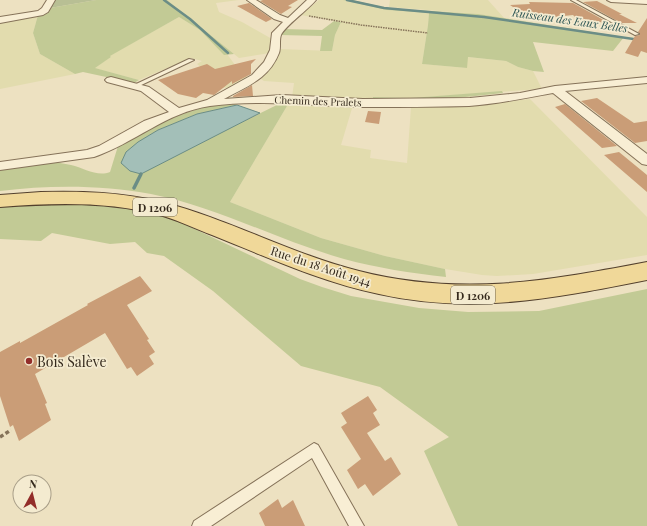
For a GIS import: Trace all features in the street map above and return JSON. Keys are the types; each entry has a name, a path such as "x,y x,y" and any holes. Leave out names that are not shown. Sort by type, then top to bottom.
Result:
{"main road":[{"name":"Rue du 18 Août 1944","path":"0,200 80,197 147,205 181,215 306,264 361,280 397,288 465,294 516,293 571,285 647,271"}],"street":[{"path":"0,20 40,13 45,10 51,0"},
{"path":"250,0 277,17 293,18"},
{"path":"208,103 255,79 261,74 275,50 277,33 312,0"},
{"path":"611,0 647,2"},
{"path":"111,80 135,86 151,93 177,112"},
{"name":"Chemin des Pralets","path":"0,166 88,154 109,146 148,124 177,112 208,103 290,99 363,103 438,104 504,99 555,89 647,80"},
{"path":"555,89 647,161"}],"lane":[{"path":"573,0 637,34"},
{"path":"135,86 192,60"},
{"path":"199,526 314,449 357,526"}],"path":[{"path":"293,18 428,33"},
{"path":"0,437 12,430"}],"shaded area":[{"path":"167,0 239,0 216,3 219,12 242,22 272,39 270,53 239,58"},
{"path":"319,0 343,0 387,10 429,13 422,64 467,68 467,57 506,61 518,67 533,71 542,89 411,98 373,97 373,100 292,97 294,83 264,81 261,79 268,71 278,49 332,51 335,35 341,22 301,15"},
{"path":"390,0 488,0 505,19 478,14 389,7"},
{"path":"38,15 33,33 40,54 75,74 0,89 0,21"},
{"path":"179,17 200,30 224,54 227,54 238,69 251,80 231,89 211,85 206,71 197,64 202,61 191,58 139,80 94,68 111,57 109,56"},
{"path":"530,99 647,217 647,255 533,274 497,276 482,275 445,269 385,256 321,238 230,202 290,101 353,105 341,145 371,150 370,158 407,163 411,107 478,105"}],"green space":[{"path":"54,0 96,0 50,8"},
{"path":"96,0 167,0 234,54 224,55 200,30 179,17 110,56 111,57 95,68 139,80 134,83 83,72 75,74 40,54 33,33 38,15 44,13 50,8"},
{"path":"343,0 352,0 387,8 478,14 624,37 613,51 533,42 544,72 518,67 506,61 468,57 467,68 422,64 429,13 387,10"},
{"path":"334,21 341,22 335,35 332,51 320,51 322,36 280,35 284,29 322,30"},
{"path":"502,91 503,93 447,99 373,100 373,97 411,98"},
{"path":"290,101 230,202 321,238 385,256 445,269 446,277 394,270 344,259 320,252 200,207 151,194 114,189 76,187 0,191 0,168 36,163 62,163 95,173 110,172 118,146 148,128 182,114 205,107 233,103 237,105 197,114 158,130 138,142 159,164 283,102"},
{"path":"73,203 121,207 156,214 178,221 300,279 322,287 351,296 419,308 468,312 539,311 647,289 647,526 458,526 424,451 449,437 380,387 301,366 213,291 164,256 147,253 135,242 110,244 52,233 41,241 0,239 0,206"}],"water":[{"path":"237,105 260,113 141,174 130,171 121,163 126,152 138,142 158,130 197,114"}],"building":[{"path":"298,0 288,6 292,7 281,14 260,1"},
{"path":"597,1 637,23 621,23 583,2"},
{"path":"529,2 573,3 609,23 578,20 573,15 535,19 528,17 510,5 530,4"},
{"path":"249,3 272,19 266,22 237,6"},
{"path":"647,18 647,53 641,51 638,57 625,53 635,36 640,35 638,32"},
{"path":"256,59 251,64 251,74 232,84 232,81 214,95 203,93 196,98 178,94 158,80 207,64 215,69"},
{"path":"252,85 253,96 233,97 233,96"},
{"path":"597,98 634,123 647,121 647,141 635,143 581,101"},
{"path":"565,104 617,146 602,148 555,107"},
{"path":"368,111 381,112 379,124 365,122"},
{"path":"619,152 647,175 647,192 604,155"},
{"name":"Bois Salève","path":"140,276 152,291 127,305 149,339 147,340 155,352 149,356 154,364 137,376 131,367 127,369 105,333 35,374 47,403 45,404 51,420 19,441 13,425 10,427 0,396 0,352 20,341 20,343 88,305 87,304"},
{"path":"368,396 377,410 373,413 380,425 367,433 385,461 391,457 401,474 373,496 365,484 358,489 347,470 361,459 341,427 347,423 341,413"},
{"path":"278,499 282,508 293,500 305,526 265,526 259,513"}],"waterway":[{"path":"164,0 190,19 228,53"},
{"name":"Ruisseau des Eaux Belles","path":"347,0 384,8 484,17 647,41"},
{"path":"134,188 141,174"}],"place":[{"name":"Bois Salève","path":"29,361"}]}
